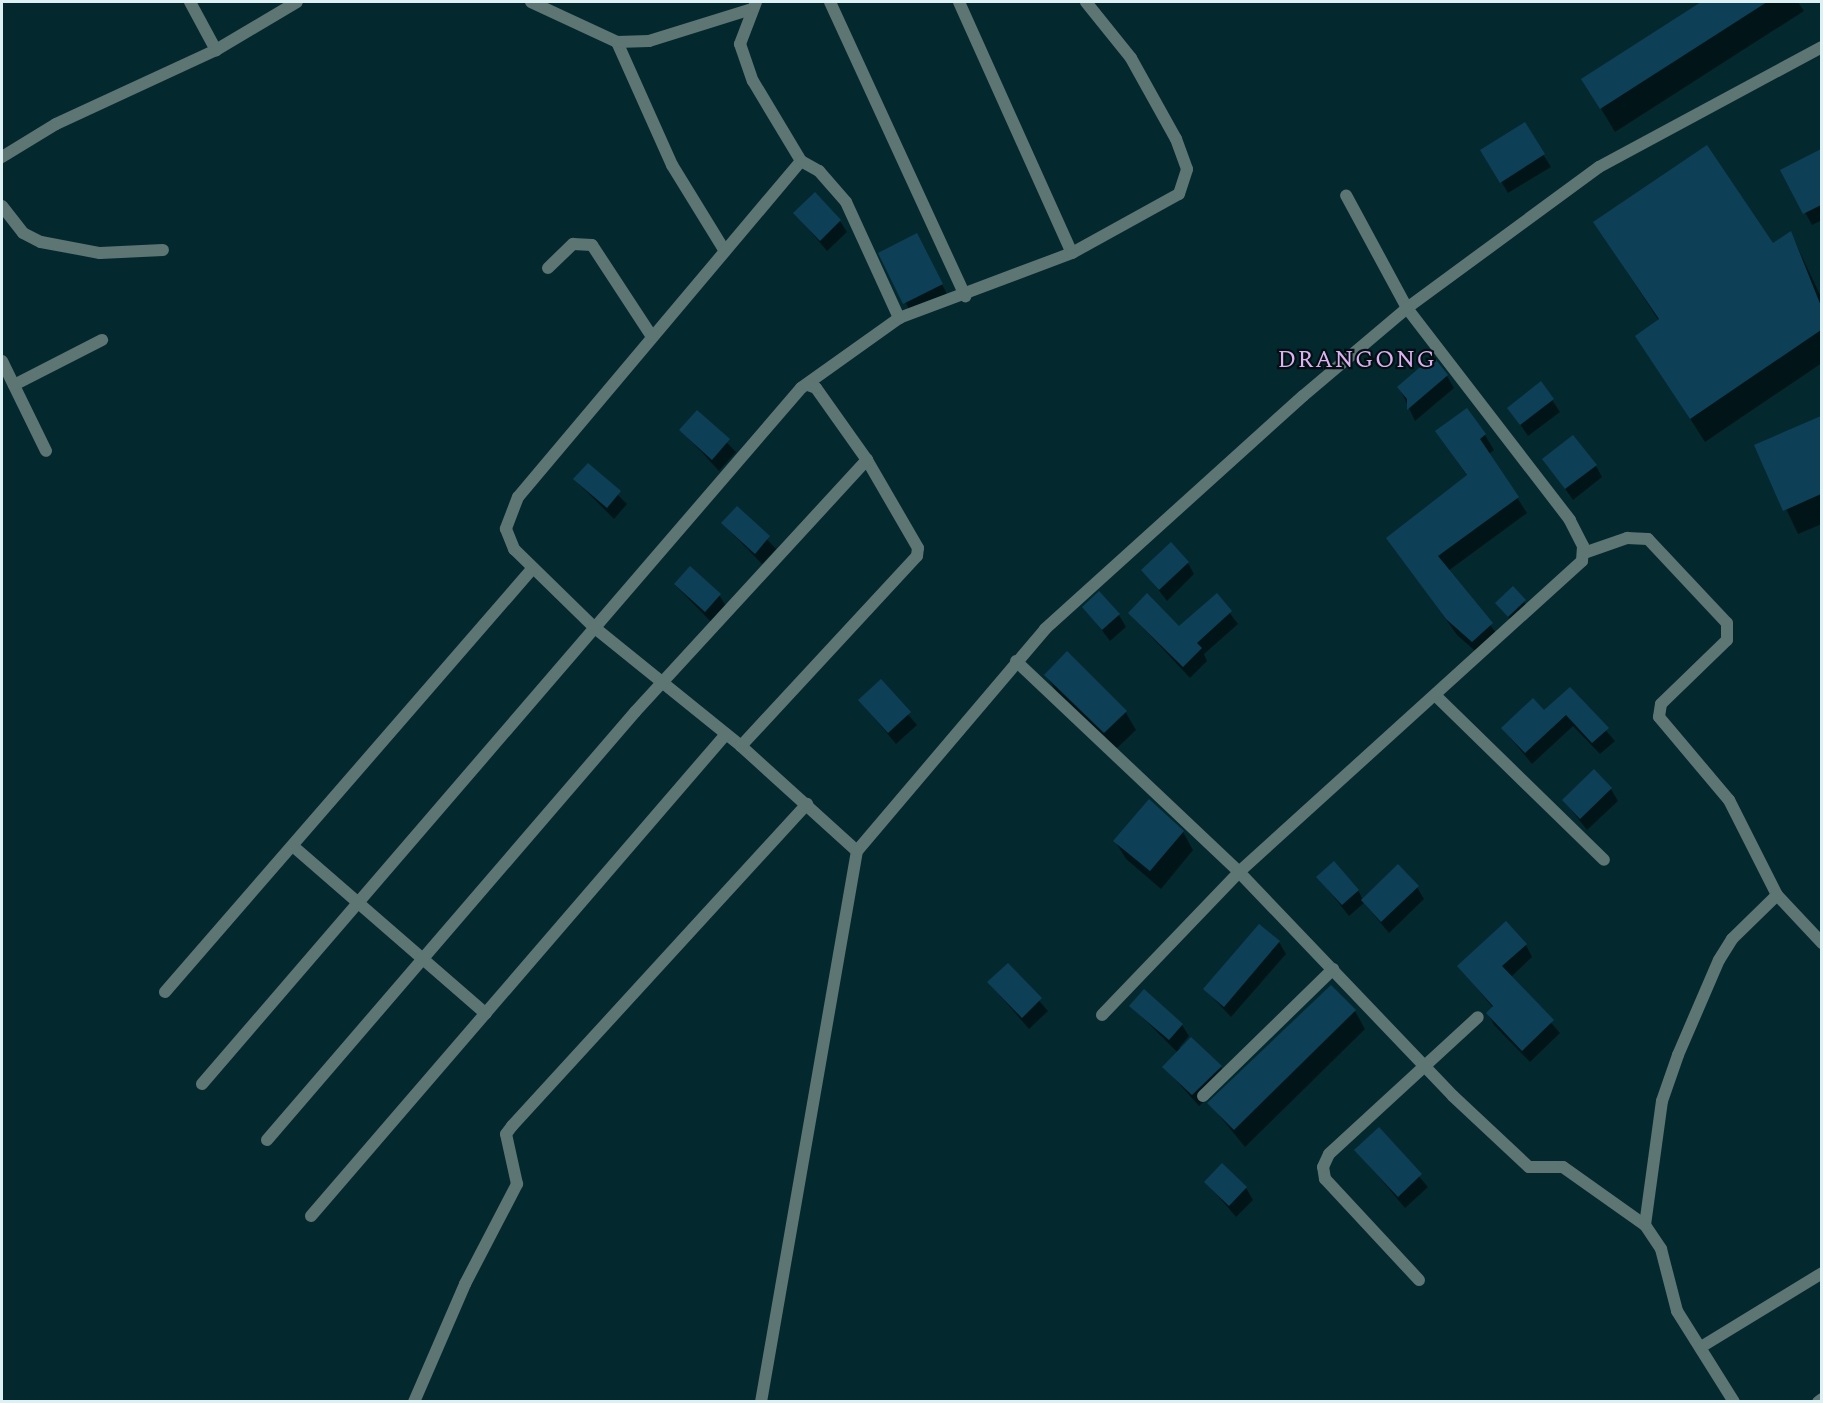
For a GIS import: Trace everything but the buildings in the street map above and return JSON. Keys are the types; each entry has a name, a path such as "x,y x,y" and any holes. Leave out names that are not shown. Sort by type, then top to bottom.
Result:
{"street":[{"path":"190,2 216,50"},
{"path":"2,157 56,124 216,50 297,2"},
{"path":"531,2 617,42 659,39 754,5"},
{"path":"830,2 965,296"},
{"path":"959,2 1072,253"},
{"path":"202,1084 808,385 899,318 965,296 1072,253 1149,216 1179,194 1187,179 1166,120 1131,58 1086,2"},
{"path":"754,5 740,44 753,81 801,161 819,171 846,202 899,318"},
{"path":"617,42 672,165 725,251"},
{"path":"761,1401 857,851 1016,661 1083,591 1407,308 1599,167 1821,47"},
{"path":"801,161 651,335 518,497 506,529 514,549 595,628 741,746 857,851"},
{"path":"1346,195 1407,308 1570,520 1584,553"},
{"path":"2,206 23,233 41,242 100,253 163,250"},
{"path":"548,268 573,244 592,245 651,335"},
{"path":"14,385 102,340"},
{"path":"2,361 46,451"},
{"path":"741,746 917,556 918,548 867,460 816,388 808,385"},
{"path":"267,1140 662,684 867,460"},
{"path":"1102,1016 1239,872 1542,601 1584,553 1627,538 1648,539 1727,623 1727,640 1661,704 1659,717 1729,800 1778,895 1821,943"},
{"path":"165,992 294,847 532,568"},
{"path":"1016,661 1239,872 1425,1068 1529,1167 1563,1167 1645,1225 1661,1249 1677,1311 1734,1401"},
{"path":"1435,695 1604,860"},
{"path":"311,1216 726,734"},
{"path":"414,1401 465,1284 517,1184 506,1134 807,804"},
{"path":"294,847 361,902 486,1014"},
{"path":"1645,1225 1662,1101 1678,1055 1723,953 1778,895"},
{"path":"1203,1096 1333,969"},
{"path":"1419,1280 1325,1179 1323,1167 1329,1154 1478,1017"},
{"path":"1701,1347 1821,1274"}],"district":[{"name":"DRANGONG","path":"1357,361"}]}
